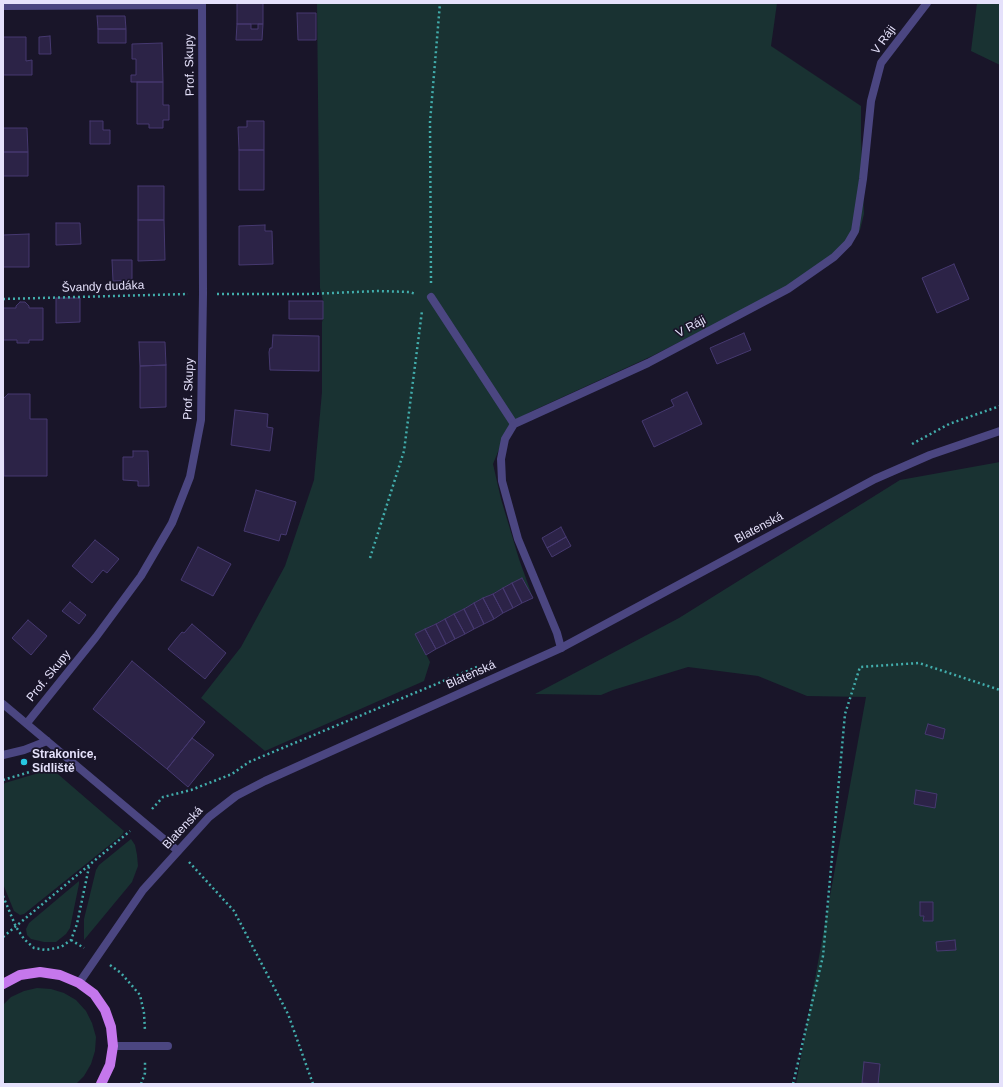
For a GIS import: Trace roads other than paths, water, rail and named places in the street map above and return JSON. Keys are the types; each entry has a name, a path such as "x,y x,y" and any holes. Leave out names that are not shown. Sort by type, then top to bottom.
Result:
{"main road":[{"path":"3,984 20,976 40,972 60,975 79,983 94,994 105,1010 112,1028 113,1046 110,1065 101,1084"}],"street":[{"name":"V Ráji","path":"514,424 648,363 788,289 834,257 848,243 855,231 863,179 871,101 881,63 927,3"},
{"path":"3,6 202,4"},
{"name":"Prof. Skupy","path":"27,723 96,637 141,576 172,523 190,477 201,420 203,294 202,4"},
{"path":"431,297 514,424 505,439 501,459 502,481 518,539 557,633 561,648"},
{"name":"Blatenská","path":"79,983 96,956 143,890 209,816 236,796 265,780 561,648 875,479 930,455 1000,430"},
{"path":"3,704 178,850"},
{"path":"3,755 24,750 46,741"},
{"path":"113,1046 168,1046"}],"place":[{"name":"Strakonice, Sídliště","path":"24,762"}]}
